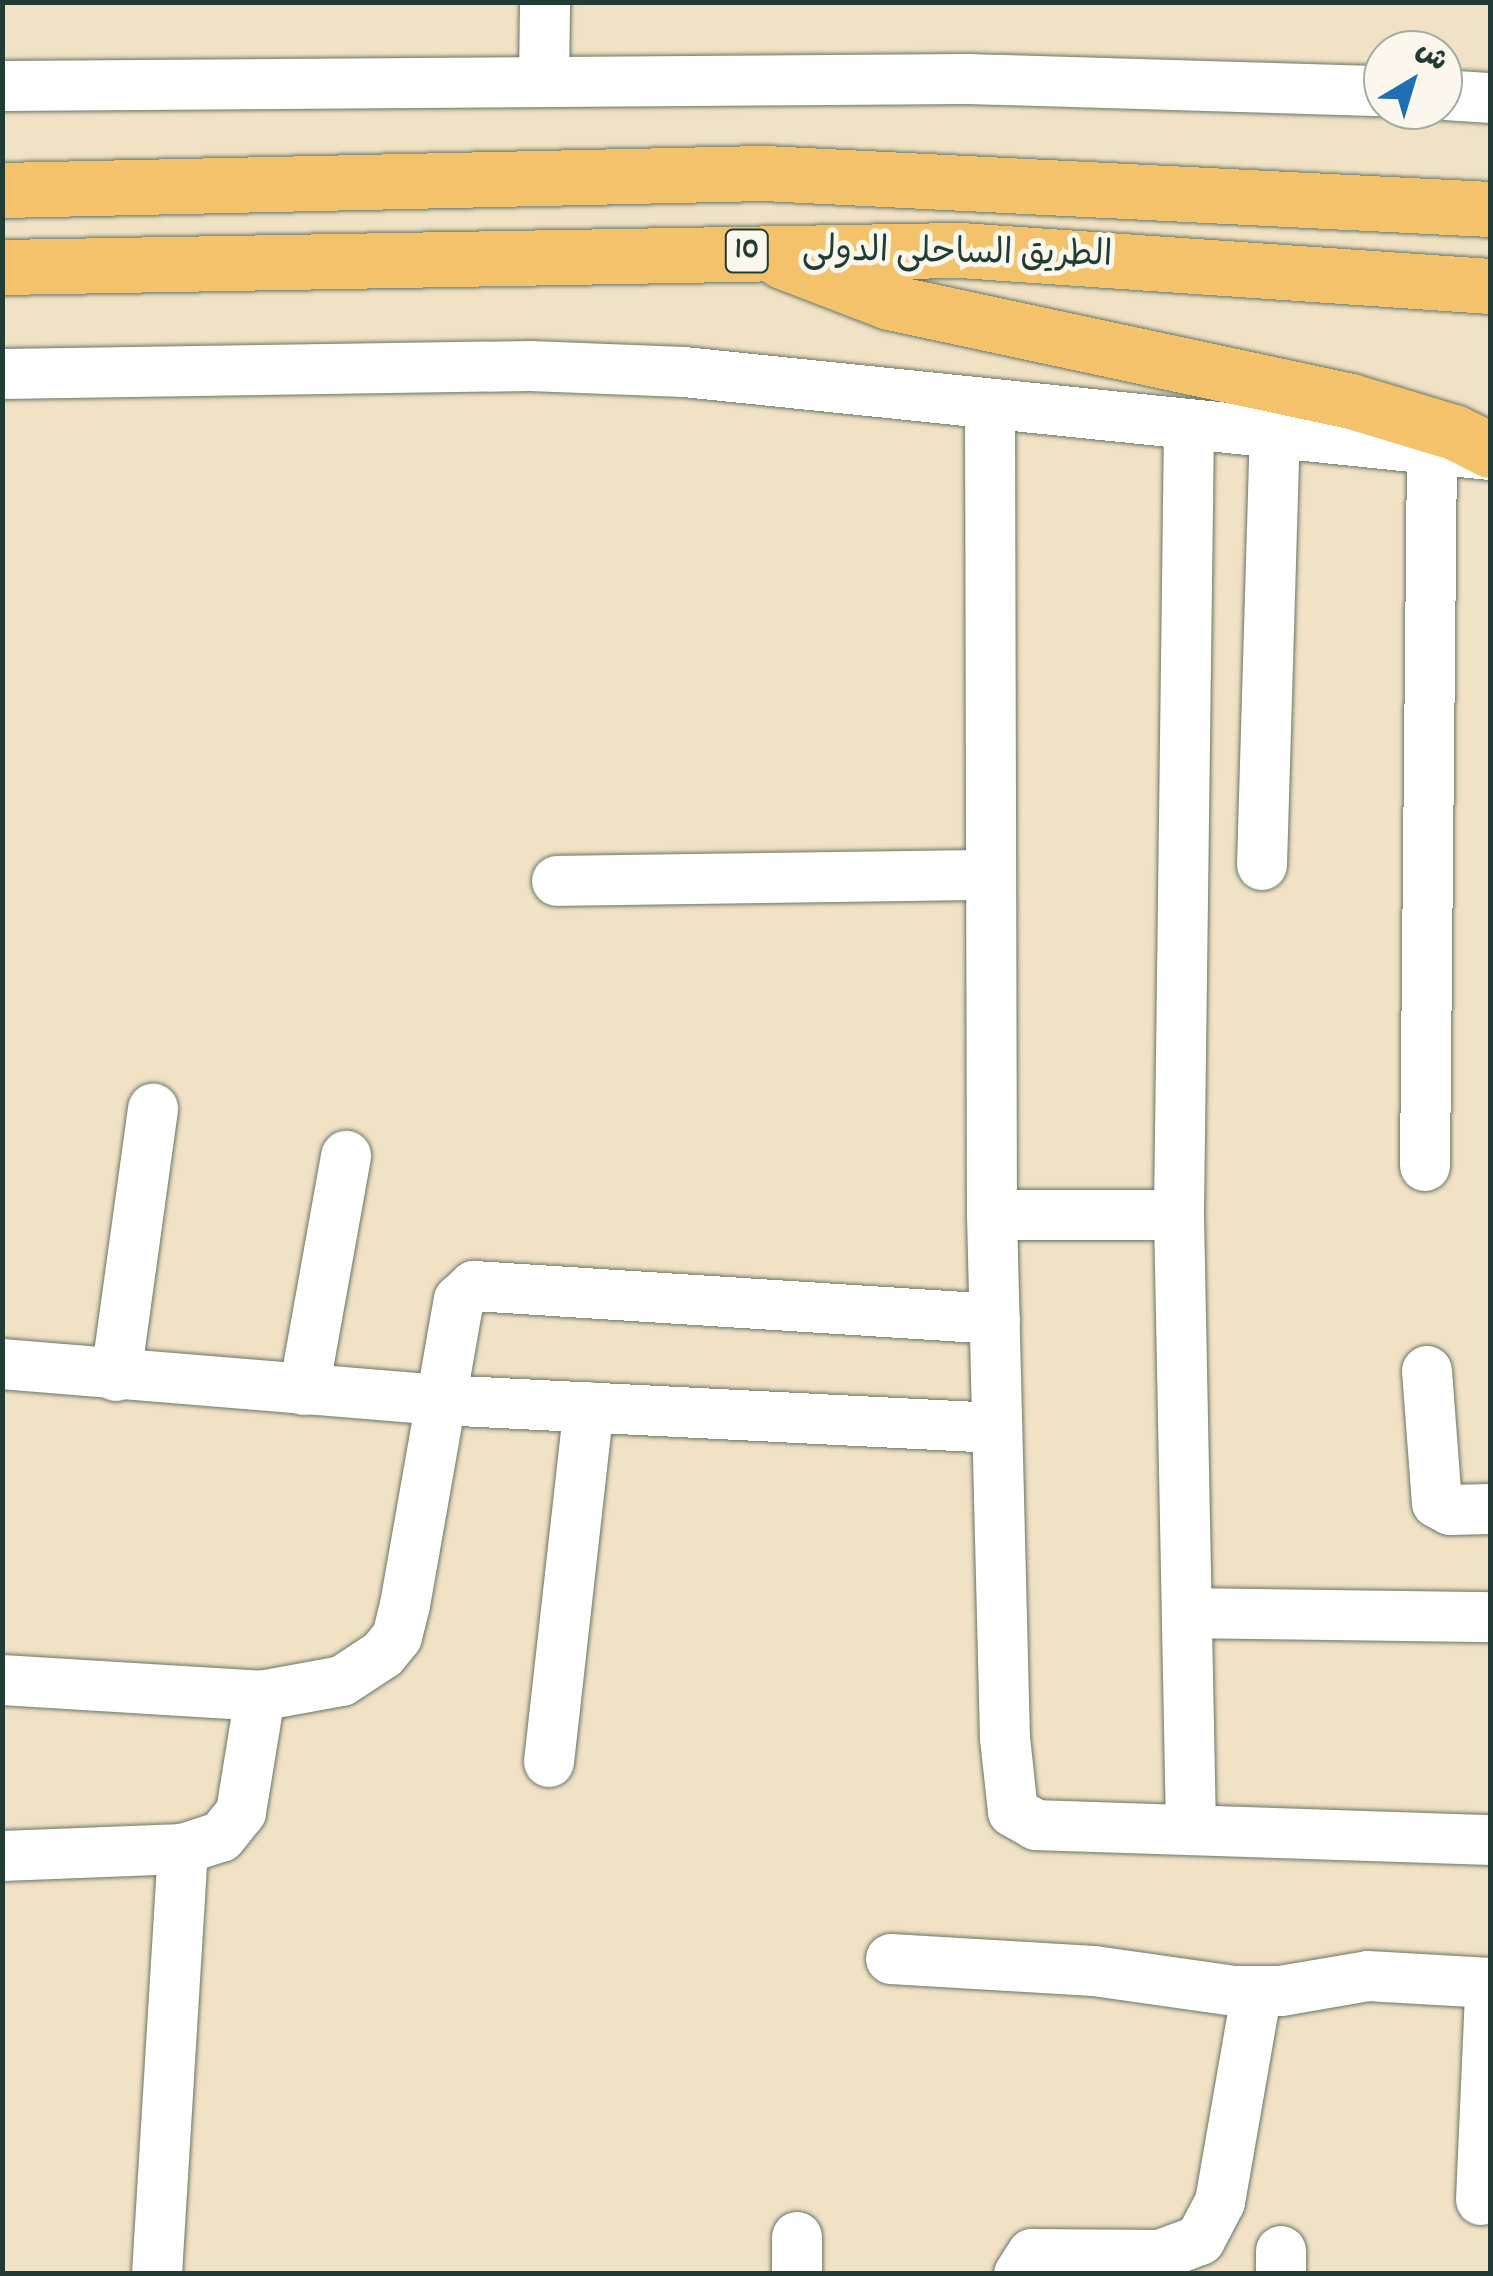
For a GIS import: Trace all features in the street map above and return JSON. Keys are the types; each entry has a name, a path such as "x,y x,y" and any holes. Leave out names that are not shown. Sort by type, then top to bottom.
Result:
{"highway":[{"name":"الطريق الساحلى الدولى","path":"2,190 764,172 1490,209"},
{"name":"الطريق الساحلى الدولى","path":"2,267 960,250 1490,286"},
{"path":"762,251 888,302 1351,401 1454,432 1490,453"}],"street":[{"path":"544,78 545,2"},
{"path":"2,86 544,78 1006,80 1363,91"},
{"path":"1463,96 1490,98"},
{"path":"2,374 530,366 838,384 1189,427 1432,452 1490,453"},
{"path":"990,404 992,1215 1005,1738 1013,1812 1036,1825 1490,1840"},
{"path":"1189,427 1179,1216 1191,1830"},
{"path":"1262,864 1275,436"},
{"path":"1425,1166 1432,452"},
{"path":"557,881 989,875"},
{"path":"116,1376 153,1109"},
{"path":"304,1390 346,1156"},
{"path":"992,1215 1179,1216"},
{"path":"2,1680 260,1696 342,1681 396,1637 459,1300 474,1286 995,1319"},
{"path":"2,1364 440,1400 997,1428"},
{"path":"1426,1371 1436,1503 1450,1510 1490,1509"},
{"path":"548,1762 589,1407"},
{"path":"1187,1613 1490,1617"},
{"path":"2,1856 183,1849 222,1837 241,1812 260,1696"},
{"path":"157,2274 183,1849"},
{"path":"890,1959 1080,1970 1256,1992 1368,1976 1490,1983"},
{"path":"1019,2274 1032,2254 1160,2255 1200,2240 1220,2202 1256,1992"},
{"path":"1481,2200 1490,1997"}]}
